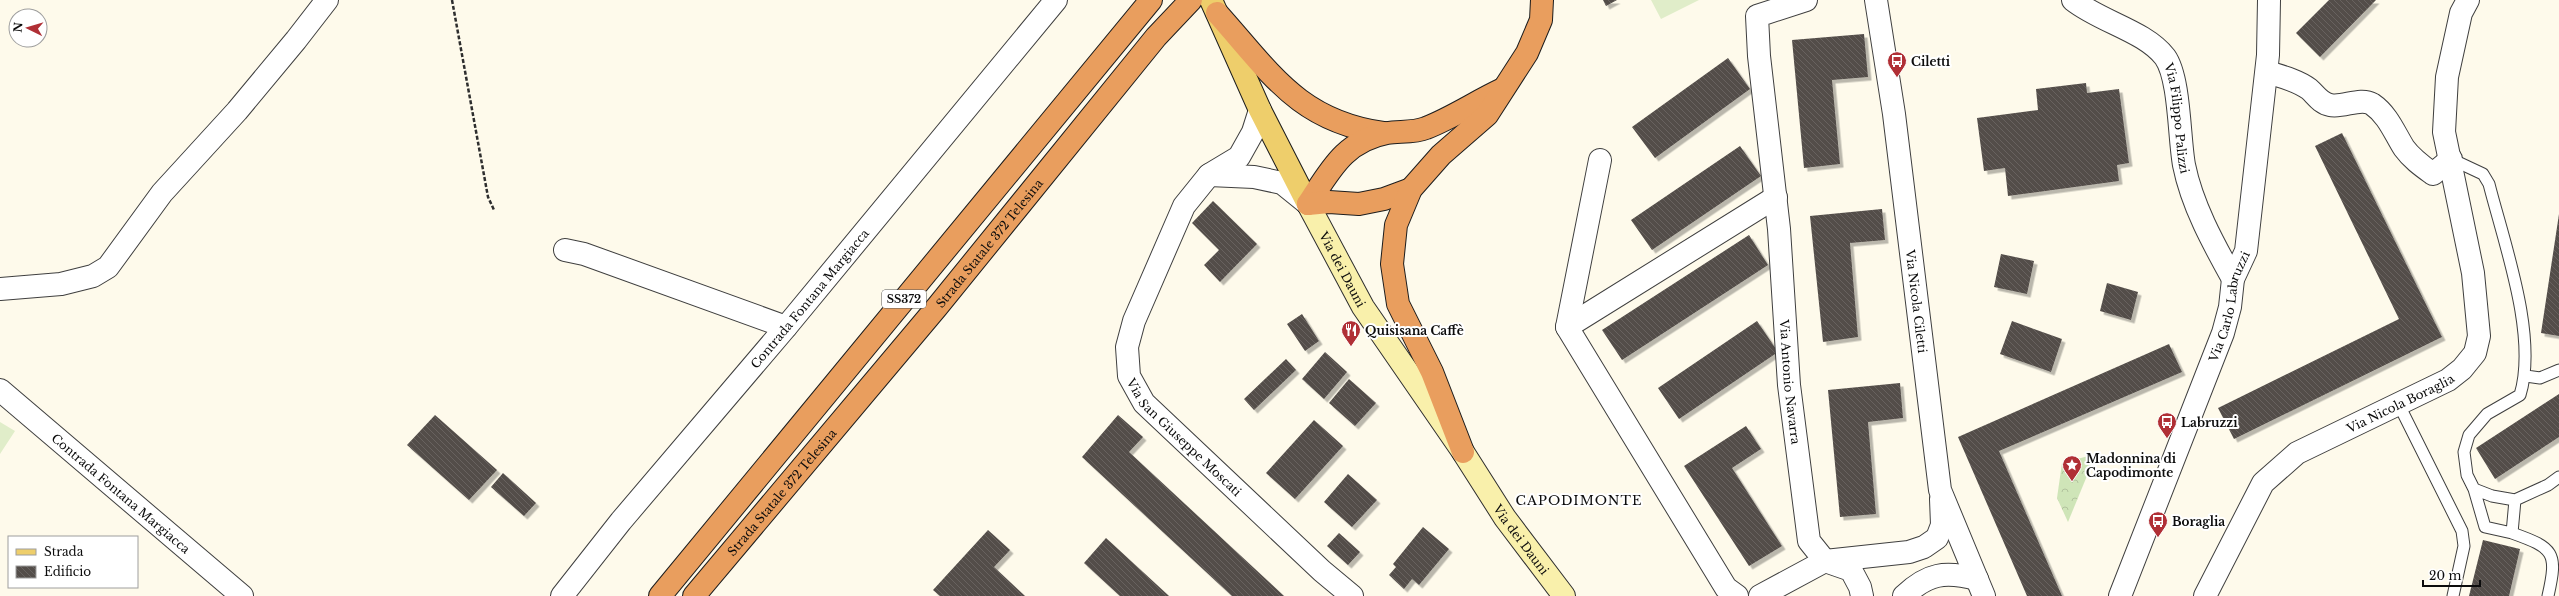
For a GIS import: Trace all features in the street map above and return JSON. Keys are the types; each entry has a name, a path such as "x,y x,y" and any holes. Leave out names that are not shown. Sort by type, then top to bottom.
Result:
{"highway":[{"name":"SS372","path":"660,596 1151,0"},
{"name":"Strada Statale 372 Telesina","path":"694,596 937,307 1156,37 1191,0"},
{"path":"1463,452 1432,372 1398,304 1392,264 1396,225 1411,189 1441,155 1487,115 1527,53 1541,20 1542,0"},
{"path":"1214,7 1282,86 1303,104 1324,117 1344,125 1386,133"},
{"path":"1308,204 1346,151 1360,142 1386,133 1425,129 1503,89"},
{"path":"1308,204 1329,202 1359,204 1384,199 1411,189"}],"main road":[{"name":"Via dei Dauni","path":"1214,7 1260,110 1363,307 1463,452 1505,518 1564,596"}],"street":[{"path":"0,289 61,284 93,276 108,267 162,193 237,111 327,0"},
{"name":"Contrada Fontana Margiacca","path":"562,596 620,521 786,327 1056,0"},
{"name":"Via Antonio Navarra","path":"1806,0 1754,8 1776,197 1789,385 1809,542 1825,561"},
{"name":"Via Nicola Ciletti","path":"1876,0 1894,114 1940,490 1981,588"},
{"name":"Via Filippo Palizzi","path":"2073,0 2098,18 2150,41 2166,58 2172,75 2186,172 2208,233 2233,279"},
{"name":"Via Carlo Labruzzi","path":"2120,596 2223,333 2230,307 2233,279 2246,251 2267,72 2269,0"},
{"name":"Via Nicola Boraglia","path":"2205,596 2263,483 2278,468 2297,453 2448,380 2462,369 2475,353 2479,336 2473,273 2451,160 2444,132 2446,77 2461,13 2468,0"},
{"path":"2267,72 2308,89 2319,100 2330,106 2358,102 2370,103 2388,119 2404,148 2415,162 2433,174 2451,160"},
{"name":"Via San Giuseppe Moscati","path":"1260,110 1253,132 1238,157 1209,176 1184,206 1158,261 1134,321 1128,347 1129,376 1144,403 1322,571 1352,596"},
{"path":"1600,160 1567,327 1726,588 1737,596"},
{"path":"1209,176 1254,177 1282,183 1308,204"},
{"path":"1567,327 1776,197"},
{"path":"565,250 612,264 786,327"},
{"name":"Contrada Fontana Margiacca","path":"0,390 242,596"},
{"path":"1760,596 1825,561 1909,552 1924,547 1937,538 1942,524 1940,490"},
{"path":"1825,561 1851,570 1860,587 1862,596"},
{"path":"1904,596 1929,577 1958,575 1981,588"}],"lane":[{"path":"2451,160 2483,174 2488,184 2520,304 2526,376 2520,395 2487,414 2469,435 2464,452 2466,475 2474,489 2485,527 2512,533 2540,543 2548,550 2554,568 2548,596"},
{"path":"2526,376 2540,378 2559,370"},
{"path":"2398,405 2462,531 2464,546 2453,596"},
{"path":"2474,489 2492,496 2515,500 2548,485 2559,477"},
{"path":"2512,533 2515,500"}],"path":[{"path":"452,0 488,198 494,210"}],"green space":[{"path":"1651,0 1699,0 1661,19"},
{"path":"0,422 15,431 0,454"},
{"path":"2096,454 2068,522 2057,498 2062,463"}],"building":[{"path":"1603,0 1617,0 1606,6"},
{"path":"2329,0 2376,0 2320,57 2296,33"},
{"path":"1864,34 1868,77 1832,80 1840,164 1804,168 1792,40"},
{"path":"1728,58 1750,89 1655,158 1632,127"},
{"path":"2086,83 2087,93 2119,89 2129,163 2117,165 2119,181 2008,196 2005,168 1984,171 1977,118 2038,110 2036,89"},
{"path":"2342,133 2442,337 2234,439 2218,408 2399,319 2315,146"},
{"path":"1740,146 1761,176 1652,250 1631,220"},
{"path":"1213,201 1257,244 1220,282 1204,265 1219,250 1192,223"},
{"path":"1882,209 1885,240 1850,243 1858,337 1823,342 1810,216"},
{"path":"2559,214 2559,336 2541,333"},
{"path":"1749,235 1768,265 1622,360 1602,330"},
{"path":"2001,254 2034,261 2027,294 1994,287"},
{"path":"2107,283 2138,292 2131,320 2100,311"},
{"path":"1302,314 1319,341 1305,351 1287,324"},
{"path":"1757,321 1778,352 1679,419 1658,388"},
{"path":"2012,321 2062,339 2051,372 2000,354"},
{"path":"2169,344 2182,372 1999,451 2062,596 2027,596 1958,437"},
{"path":"1325,352 1347,372 1324,399 1302,379"},
{"path":"1286,359 1296,370 1254,410 1244,399"},
{"path":"1349,379 1376,403 1355,426 1329,403"},
{"path":"1900,383 1903,418 1868,422 1876,514 1840,517 1828,390"},
{"path":"2559,394 2559,437 2495,479 2476,448"},
{"path":"435,415 497,470 469,500 407,445"},
{"path":"1118,415 1143,437 1129,452 1284,596 1232,596 1082,457"},
{"path":"1314,420 1343,446 1295,499 1266,473"},
{"path":"1746,426 1761,449 1732,468 1782,546 1749,566 1684,466"},
{"path":"503,473 536,503 524,516 491,487"},
{"path":"1348,474 1377,500 1352,527 1324,502"},
{"path":"1423,527 1449,549 1419,585 1412,579 1404,589 1389,575 1396,567 1393,564"},
{"path":"988,530 1010,550 994,567 1025,596 940,596 933,590"},
{"path":"1339,533 1360,552 1348,565 1327,546"},
{"path":"1106,538 1169,596 1120,596 1084,563"},
{"path":"2483,540 2520,549 2509,596 2469,596"}],"place":[{"name":"Ciletti","path":"1897,78"},
{"name":"Quisisana Caffè","path":"1351,347"},
{"name":"Labruzzi","path":"2167,439"},
{"name":"Madonnina di Capodimonte","path":"2072,482"},
{"name":"Boraglia","path":"2158,538"}],"district":[{"name":"CAPODIMONTE","path":"1579,500"}]}
